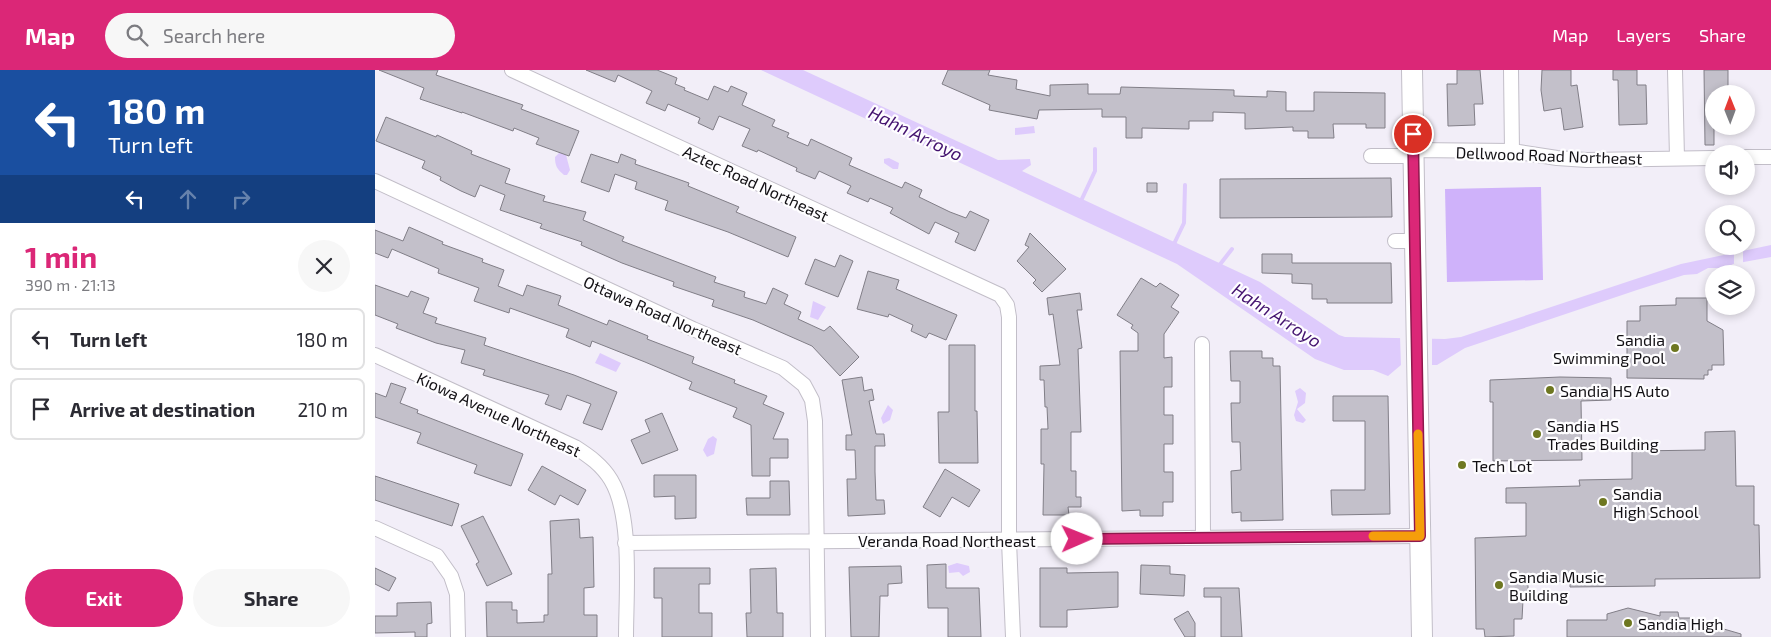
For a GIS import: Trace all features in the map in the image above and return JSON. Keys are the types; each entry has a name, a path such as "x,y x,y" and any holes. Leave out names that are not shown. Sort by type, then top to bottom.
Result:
{"street":[{"name":"Aztec Road Northeast","path":"512,70 1000,295 1007,305 1009,317 1009,541"},
{"path":"1412,70 1422,637"},
{"path":"1511,70 1512,152"},
{"path":"1675,70 1677,158"},
{"name":"Dellwood Road Northeast","path":"1413,153 1512,152 1587,160 1705,158"},
{"path":"1371,156 1413,153"},
{"path":"1755,157 1771,157"},
{"name":"Ottawa Road Northeast","path":"375,181 684,325 783,368 805,385 813,400 815,420 818,637"},
{"path":"1395,241 1415,242"},
{"path":"1203,344 1203,537"},
{"name":"Kiowa Avenue Northeast","path":"375,355 575,447 596,461 612,481 623,512 626,637"},
{"path":"375,528 437,556 451,576 457,594 458,637"},
{"name":"Veranda Road Northeast","path":"625,543 1420,536"},
{"path":"1009,541 1013,637"}],"shaded area":[{"path":"1541,187 1543,280 1447,282 1445,189"}],"water":[{"name":"Hahn Arroyo","path":"761,70 803,70 998,160 1030,159 1031,165 1022,171 1260,282 1339,335 1345,337 1445,339 1461,337 1681,264 1724,255 1755,255 1755,248 1771,245 1771,257 1731,265 1705,265 1705,270 1697,274 1684,275 1465,348 1437,365 1401,365 1388,376 1373,370 1344,370 1315,359 1177,264"},
{"path":"1034,126 1035,133 1015,135 1015,128"},
{"path":"560,152 566,155 570,170 567,175 564,175 556,165 555,157"},
{"path":"889,158 899,163 898,169 893,169 884,163 884,159"},
{"path":"813,301 826,307 818,320 810,317"},
{"path":"600,353 621,363 616,372 595,363"},
{"path":"1300,388 1306,393 1305,403 1297,409 1306,420 1303,423 1296,421 1294,415 1298,402 1295,391"},
{"path":"888,405 893,410 890,420 883,424 881,418"},
{"path":"713,436 717,439 714,454 707,457 703,450 708,439"},
{"path":"957,563 969,566 970,572 963,576 959,572 949,573 948,566"}],"pier":[{"path":"1734,255 1743,255 1743,265 1734,265"},
{"path":"1400,336 1432,336 1432,366 1401,367"}],"building":[{"path":"379,70 438,70 436,75 523,105 521,109 579,131 569,156 536,144 539,138 514,128 513,131 420,99 424,88"},
{"path":"586,70 657,70 677,78 675,84 685,88 684,90 708,100 714,86 728,92 731,86 747,93 742,105 775,120 772,126 789,133 787,137 808,146 811,139 852,158 849,165 902,188 905,182 922,190 919,197 950,212 966,218 970,211 989,220 975,251 955,242 959,233 935,222 929,234 890,213 893,208 870,198 868,202 847,193 851,186 819,171 815,179 796,171 797,168 758,150 757,152 742,146 750,129 719,116 713,130 698,123 700,118 668,104 665,111 646,103 652,91 618,75 615,82"},
{"path":"948,70 990,70 988,75 1017,80 1016,89 1050,96 1050,85 1088,84 1088,94 1120,94 1121,87 1234,90 1234,96 1267,97 1267,91 1286,92 1286,111 1314,111 1314,92 1385,93 1385,128 1366,128 1366,124 1333,124 1334,138 1308,138 1308,131 1293,131 1293,127 1245,129 1245,113 1213,112 1213,121 1189,121 1189,129 1142,128 1142,138 1126,138 1126,117 1102,117 1102,109 1039,110 1037,119 989,110 990,105 942,84"},
{"path":"1457,70 1480,70 1483,104 1474,104 1475,125 1448,126 1447,84 1457,84"},
{"path":"1542,70 1571,70 1571,86 1577,85 1583,127 1564,130 1561,108 1544,111 1541,90"},
{"path":"1613,70 1637,70 1637,85 1646,85 1647,124 1619,125 1618,80 1613,80"},
{"path":"1704,70 1728,70 1728,85 1705,85 1705,135 1714,135 1714,145 1705,145"},
{"path":"386,117 436,137 437,135 472,151 471,154 510,169 505,183 545,196 543,201 586,212 583,220 624,237 622,241 716,277 714,282 745,292 744,297 766,304 773,288 788,295 784,304 801,312 798,319 824,331 830,326 859,357 840,376 812,346 753,320 712,306 714,300 673,286 674,282 622,263 581,245 582,242 540,228 542,224 500,210 505,195 480,185 475,197 461,191 440,180 441,177 422,168 425,161 376,141"},
{"path":"591,154 618,163 621,154 636,160 635,164 689,183 688,186 739,207 736,212 796,237 788,257 728,232 665,210 668,201 635,189 637,182 615,174 609,192 581,182"},
{"path":"1391,178 1392,217 1220,218 1220,179"},
{"path":"1147,183 1157,183 1157,192 1147,192"},
{"path":"409,227 443,242 442,244 483,259 482,262 504,270 498,286 523,296 527,285 561,296 558,305 607,325 609,320 648,336 647,339 694,357 692,363 735,380 734,383 767,396 763,404 784,413 773,439 788,439 788,458 770,458 770,476 752,476 751,425 733,417 737,408 689,389 692,382 645,362 592,341 590,347 566,337 569,329 510,308 509,313 474,301 479,288 438,273 439,269 392,249 388,258 375,253 375,230 403,241"},
{"path":"1030,233 1066,269 1042,292 1033,283 1036,280 1017,261 1029,247 1025,245"},
{"path":"1262,254 1292,254 1292,263 1391,263 1392,303 1327,303 1327,299 1312,299 1312,284 1292,283 1292,274 1262,273"},
{"path":"840,255 853,261 838,297 805,284 815,259 835,267"},
{"path":"868,271 899,280 896,289 957,315 946,340 929,333 926,338 911,331 913,325 889,314 888,317 857,309"},
{"path":"1141,278 1156,287 1160,283 1179,295 1171,307 1179,312 1164,334 1164,358 1172,357 1172,387 1164,387 1164,415 1173,415 1173,444 1164,444 1164,472 1173,472 1173,502 1163,502 1163,516 1140,516 1140,510 1122,511 1120,351 1138,351 1138,333 1131,328 1133,325 1117,315"},
{"path":"375,285 408,297 411,291 429,298 423,313 437,318 435,323 486,338 484,345 574,375 617,392 602,430 583,423 591,404 567,395 561,410 545,404 549,395 483,375 485,370 461,363 465,350 436,343 396,328 398,324 375,315"},
{"path":"1080,293 1082,310 1077,310 1082,348 1078,349 1081,432 1071,432 1071,471 1076,471 1076,497 1081,497 1081,507 1068,507 1069,515 1043,515 1044,464 1041,464 1041,429 1048,429 1044,380 1040,380 1040,366 1060,365 1053,314 1049,315 1047,298"},
{"name":"Sandia Swimming Pool","path":"1676,298 1705,298 1707,321 1723,330 1724,365 1712,365 1712,370 1708,370 1708,375 1704,375 1704,379 1627,378 1627,321 1640,321 1640,306 1676,305"},
{"path":"949,345 975,345 975,411 977,411 978,463 939,463 938,412 949,412"},
{"path":"1230,351 1262,351 1262,358 1273,358 1273,366 1280,366 1283,520 1241,521 1241,512 1232,513 1231,471 1241,470 1240,442 1232,442 1231,403 1240,403 1240,381 1231,381"},
{"path":"862,377 864,391 872,389 874,400 869,401 876,434 884,434 885,446 875,446 875,472 876,500 884,500 885,514 848,516 847,479 856,479 855,450 846,450 846,435 852,435 842,380"},
{"path":"1560,377 1611,378 1611,400 1581,401 1582,460 1493,461 1493,402 1490,402 1490,380"},
{"path":"391,383 406,388 400,403 418,410 417,413 523,454 511,486 474,473 477,465 417,443 421,433 375,417 375,393 386,397"},
{"path":"1333,396 1388,396 1390,514 1332,515 1331,490 1365,490 1365,421 1333,421"},
{"path":"662,413 678,450 642,464 631,440 650,432 645,420"},
{"path":"1735,431 1736,486 1754,486 1754,525 1759,525 1760,578 1655,579 1655,586 1570,587 1570,581 1528,582 1528,600 1523,600 1522,619 1514,619 1514,636 1485,637 1484,629 1476,629 1475,538 1526,536 1526,503 1506,503 1506,488 1580,486 1579,480 1632,479 1632,451 1705,450 1705,432"},
{"path":"542,466 586,490 578,505 560,495 555,505 528,490"},
{"path":"945,469 980,490 969,507 952,497 940,517 923,507"},
{"path":"654,475 696,475 696,518 675,519 675,496 654,497"},
{"path":"375,476 459,504 452,526 375,500"},
{"path":"770,481 789,481 790,515 747,515 746,498 770,498"},
{"path":"483,516 512,574 487,586 476,564 479,562 461,526"},
{"path":"579,519 580,538 593,537 594,587 584,588 584,615 597,615 597,637 487,637 486,602 512,602 512,610 517,610 517,623 544,622 544,615 548,615 548,574 552,574 550,521"},
{"path":"946,564 946,588 979,588 981,637 948,637 948,608 928,608 927,565"},
{"path":"1141,565 1170,566 1170,574 1185,575 1184,596 1140,594"},
{"path":"901,566 902,583 888,584 888,596 880,596 879,637 851,637 849,567"},
{"path":"375,568 396,578 389,591 375,584"},
{"path":"654,568 710,568 710,584 699,584 699,613 712,613 712,637 662,637 662,598 654,598"},
{"path":"776,568 777,613 783,613 783,637 747,637 746,613 751,613 750,569"},
{"path":"1040,568 1067,568 1067,573 1118,572 1118,607 1067,610 1067,627 1040,627"},
{"path":"1204,588 1239,588 1242,637 1221,637 1221,597 1204,597"},
{"path":"431,602 432,623 427,624 427,637 415,637 415,632 375,633 375,616 397,616 397,603"},
{"name":"Sandia High","path":"1628,608 1660,616 1660,612 1678,612 1679,618 1690,618 1690,631 1710,625 1741,634 1741,637 1567,637 1567,620 1607,620 1607,614"},
{"path":"1188,611 1195,623 1195,637 1185,637 1174,619"}],"waterway":[{"path":"1080,203 1095,171 1095,149"},
{"path":"1173,246 1184,223 1185,185"},
{"path":"1218,267 1232,249"}],"slow traffic":[{"path":"1373,536 1420,536 1418,434"}],"place":[{"name":"Sandia Swimming Pool","path":"1675,348"},
{"name":"Sandia HS Auto","path":"1550,390"},
{"name":"Sandia HS Trades Building","path":"1537,434"},
{"name":"Tech Lot","path":"1462,465"},
{"name":"Sandia High School","path":"1603,502"},
{"name":"Sandia Music Building","path":"1499,585"},
{"name":"Sandia High","path":"1628,623"}],"route":[{"path":"1077,539 1420,536 1413,134"}]}
